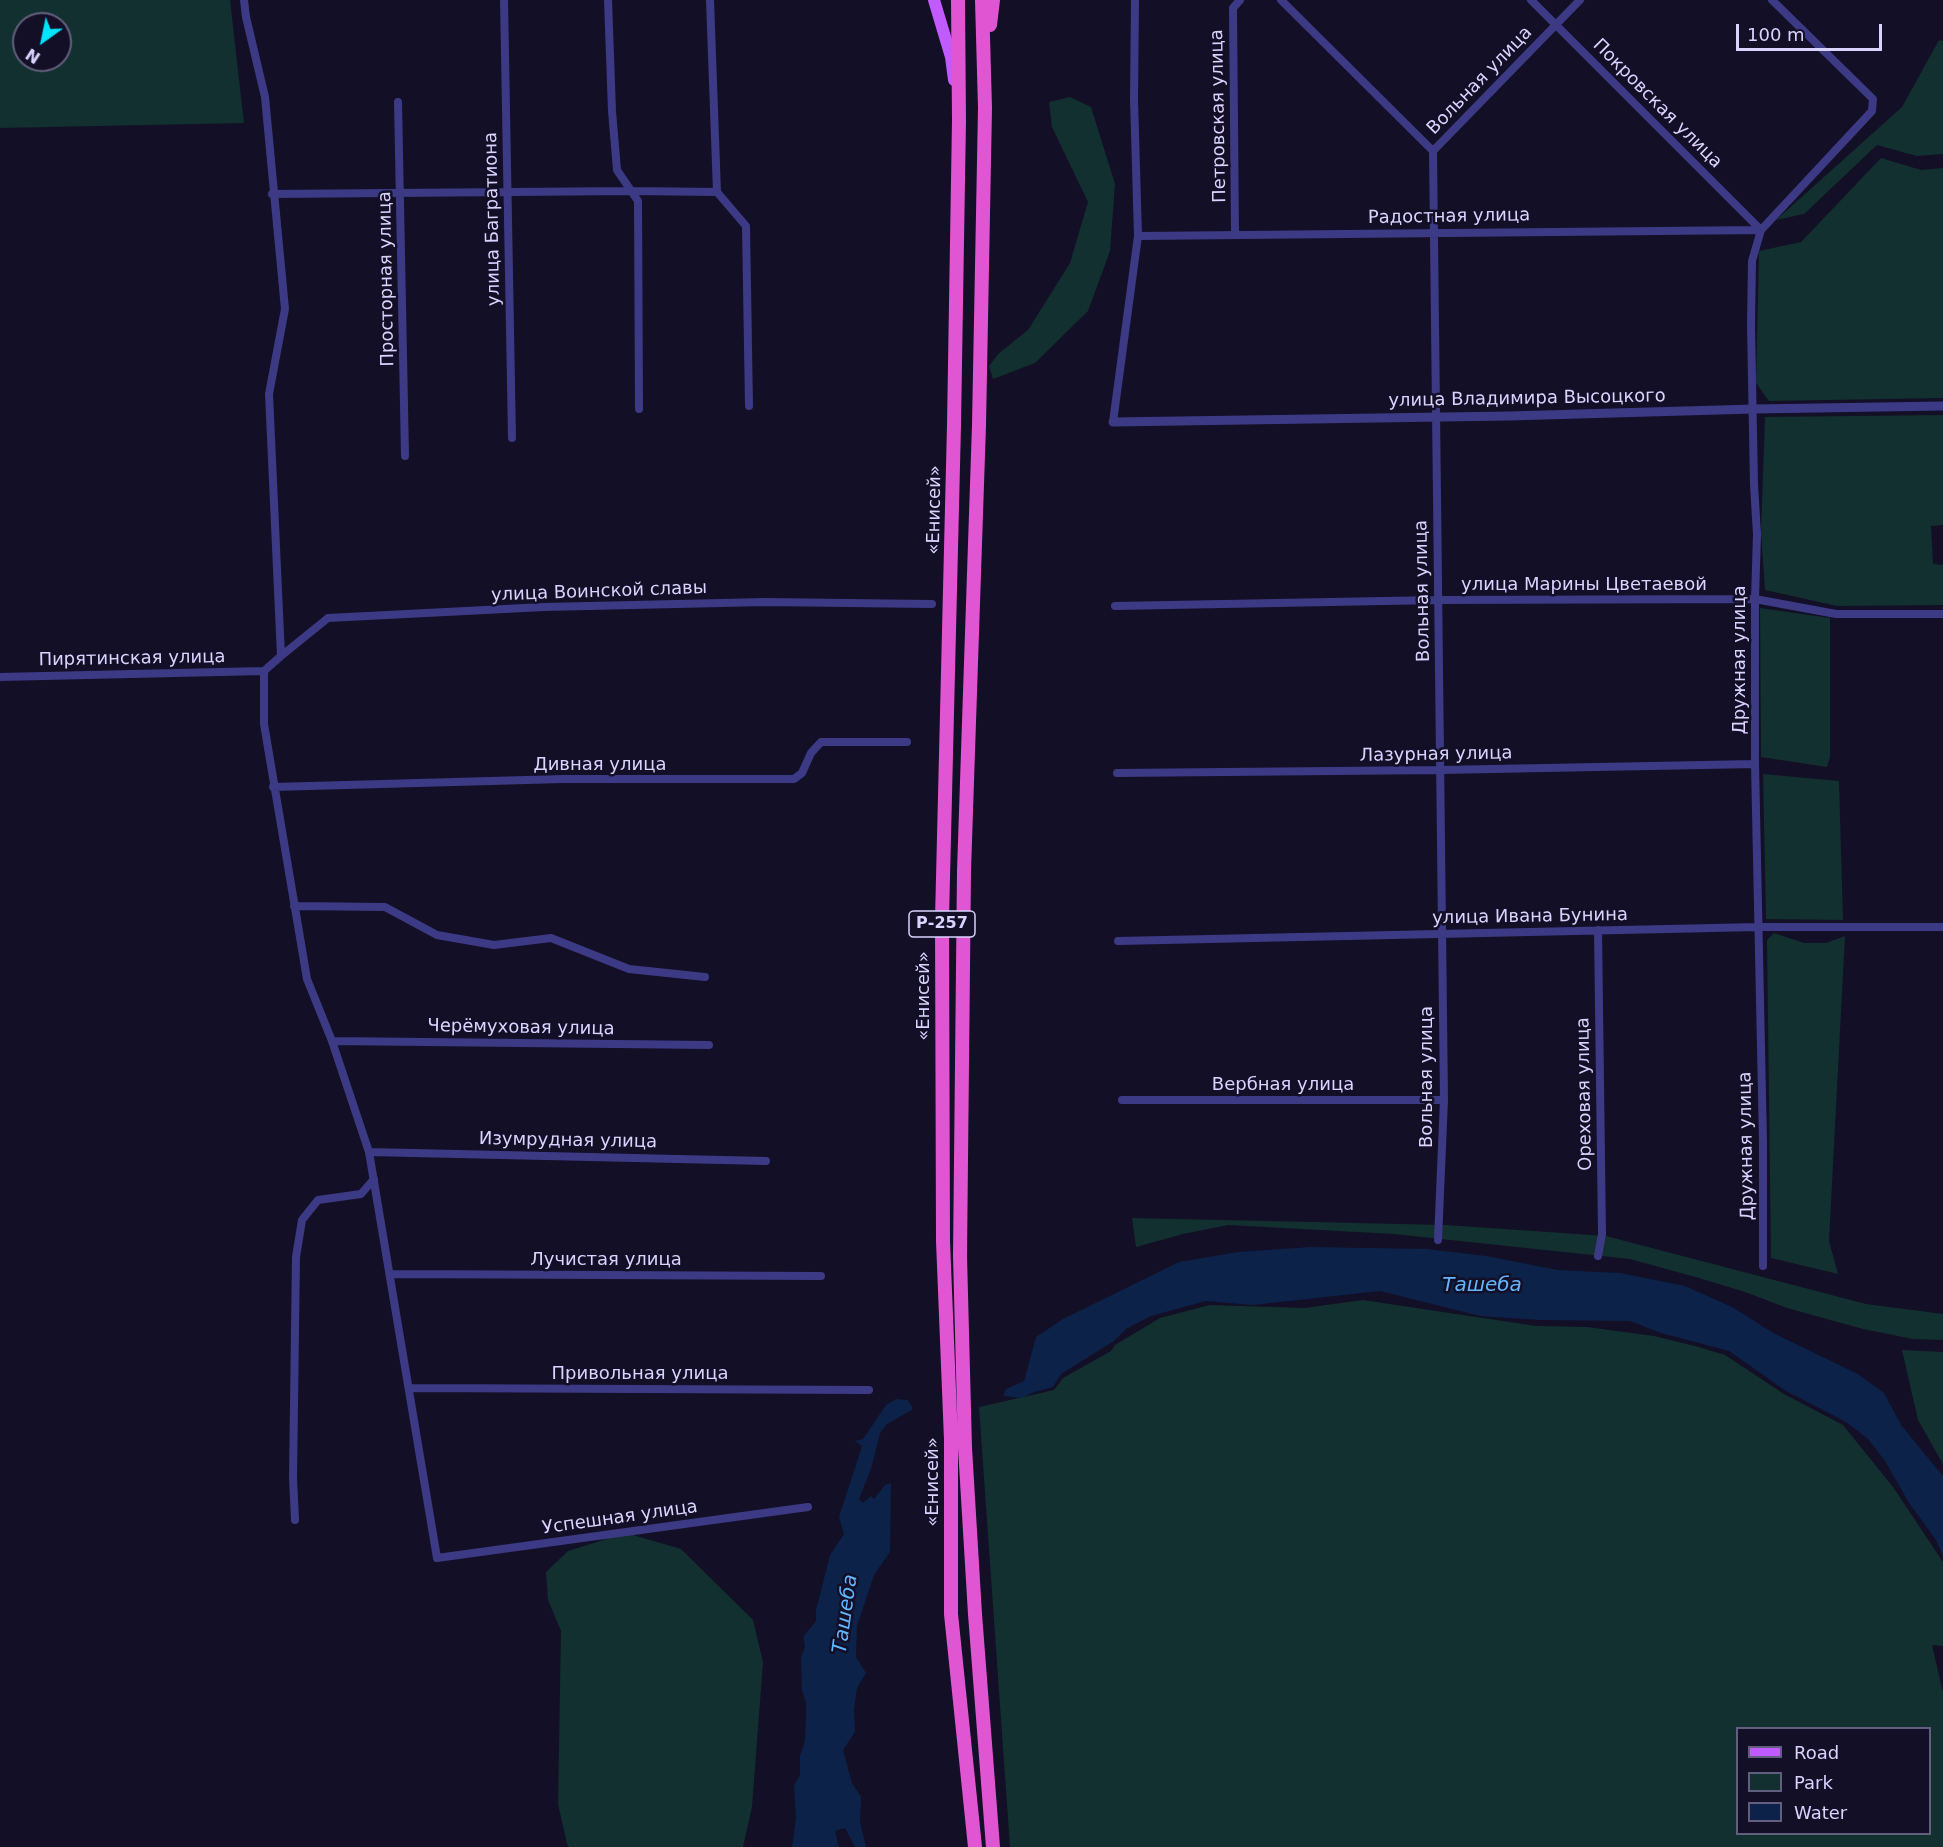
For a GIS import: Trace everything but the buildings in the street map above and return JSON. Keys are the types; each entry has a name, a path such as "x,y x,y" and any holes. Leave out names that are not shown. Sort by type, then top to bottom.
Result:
{"highway":[{"name":"«Енисей»","path":"958,0 959,120 951,581 942,919 943,1241 951,1440 951,1614 975,1847"},
{"name":"«Енисей»","path":"982,0 985,108 978,437 964,871 960,1256 965,1448 993,1847"},
{"path":"985,108 993,0"}],"main road":[{"path":"934,0 951,57 959,120"}],"street":[{"path":"244,0 265,97 272,194 285,309 269,394 281,656"},
{"name":"улица Багратиона","path":"504,0 512,438"},
{"path":"608,0 612,111 617,170 638,201 639,409"},
{"path":"710,0 717,192 746,226 749,406"},
{"path":"1113,422 1138,236 1134,99 1135,0"},
{"name":"Петровская улица","path":"1235,235 1233,8 1240,0"},
{"path":"1281,0 1433,151"},
{"name":"Покровская улица","path":"1530,0 1761,230"},
{"name":"Вольная улица","path":"1438,1240 1444,1100 1433,151 1580,0"},
{"name":"Дружная улица","path":"1763,1266 1763,1142 1755,764 1757,534 1754,485 1752,261 1761,230 1872,111 1873,99 1772,0"},
{"name":"Просторная улица","path":"398,102 405,456"},
{"path":"272,194 507,191 717,192"},
{"name":"Радостная улица","path":"1138,236 1761,230"},
{"name":"улица Владимира Высоцкого","path":"1113,422 1943,405"},
{"name":"улица Марины Цветаевой","path":"1115,606 1438,600 1755,599 1836,614 1943,614"},
{"name":"улица Воинской славы","path":"264,671 328,618 544,607 776,602 932,604"},
{"path":"264,671 264,724 307,979 332,1041 369,1152 410,1388"},
{"name":"Пирятинская улица","path":"0,677 264,671"},
{"name":"Дивная улица","path":"273,787 563,779 794,779 802,772 811,753 821,742 907,742"},
{"name":"Лазурная улица","path":"1117,773 1755,764"},
{"path":"294,906 385,907 437,935 494,945 551,938 629,969 705,977"},
{"name":"улица Ивана Бунина","path":"1118,940 1758,927 1943,927"},
{"name":"Ореховая улица","path":"1598,930 1602,1234 1598,1256"},
{"name":"Черёмуховая улица","path":"332,1041 709,1045"},
{"name":"Вербная улица","path":"1122,1100 1444,1100"},
{"name":"Изумрудная улица","path":"369,1152 766,1161"},
{"path":"295,1520 293,1478 296,1257 302,1220 318,1200 361,1194 374,1179"},
{"name":"Лучистая улица","path":"390,1274 821,1276"},
{"name":"Привольная улица","path":"410,1388 869,1390"},
{"name":"Успешная улица","path":"410,1388 437,1558 808,1507"}],"green space":[{"path":"0,0 230,0 244,123 0,128"},
{"path":"1939,40 1943,41 1943,154 1917,156 1877,145 1804,214 1776,220 1902,107"},
{"path":"1070,97 1091,107 1115,184 1110,251 1088,311 1035,363 993,379 989,366 998,354 1028,330 1070,263 1088,202 1052,127 1049,102"},
{"path":"1881,158 1921,170 1943,168 1943,398 1769,401 1756,383 1759,251 1801,242"},
{"path":"1943,415 1943,525 1931,526 1933,564 1943,565 1943,605 1837,606 1765,590 1761,533 1765,417"},
{"path":"1760,608 1830,618 1830,757 1827,767 1761,757"},
{"path":"1763,774 1839,781 1843,920 1766,919"},
{"path":"1774,933 1804,943 1826,943 1845,936 1829,1241 1838,1274 1771,1258 1767,940"},
{"path":"1132,1218 1446,1225 1606,1236 1866,1304 1943,1314 1943,1340 1913,1339 1863,1329 1630,1259 1394,1234 1228,1225 1136,1247"},
{"path":"1363,1300 1536,1326 1587,1327 1654,1336 1725,1355 1784,1394 1843,1425 1893,1487 1943,1562 1943,1646 1932,1645 1943,1693 1943,1847 1010,1847 979,1407 1054,1390 1063,1378 1111,1351 1115,1345 1160,1318 1210,1305 1304,1308"},
{"path":"1902,1350 1943,1352 1943,1464 1918,1420"},
{"path":"626,1533 681,1549 753,1620 763,1662 752,1807 743,1847 569,1847 567,1844 558,1804 561,1631 548,1600 546,1572 568,1551"}],"water":[{"name":"Ташеба","path":"1311,1247 1427,1249 1486,1256 1558,1270 1620,1273 1685,1286 1732,1307 1775,1334 1858,1374 1884,1393 1901,1425 1943,1476 1943,1556 1936,1540 1909,1503 1885,1461 1868,1439 1846,1422 1786,1391 1729,1351 1661,1333 1630,1321 1540,1320 1480,1316 1380,1291 1253,1305 1206,1301 1151,1316 1126,1329 1114,1341 1061,1374 1053,1387 1022,1398 1003,1396 1006,1389 1024,1381 1036,1337 1063,1319 1179,1262 1238,1252"},
{"name":"Ташеба","path":"896,1399 907,1400 912,1410 887,1424 880,1433 871,1469 859,1499 863,1503 871,1496 874,1499 885,1485 891,1483 890,1552 874,1575 857,1626 856,1657 866,1673 857,1688 854,1710 855,1732 843,1750 852,1783 861,1797 860,1822 866,1847 855,1847 845,1828 835,1831 839,1847 792,1847 796,1818 794,1785 800,1775 800,1756 805,1740 806,1702 802,1691 801,1657 805,1647 803,1637 816,1621 816,1610 830,1555 844,1534 839,1517 862,1446 855,1441 863,1439 886,1405"}]}
